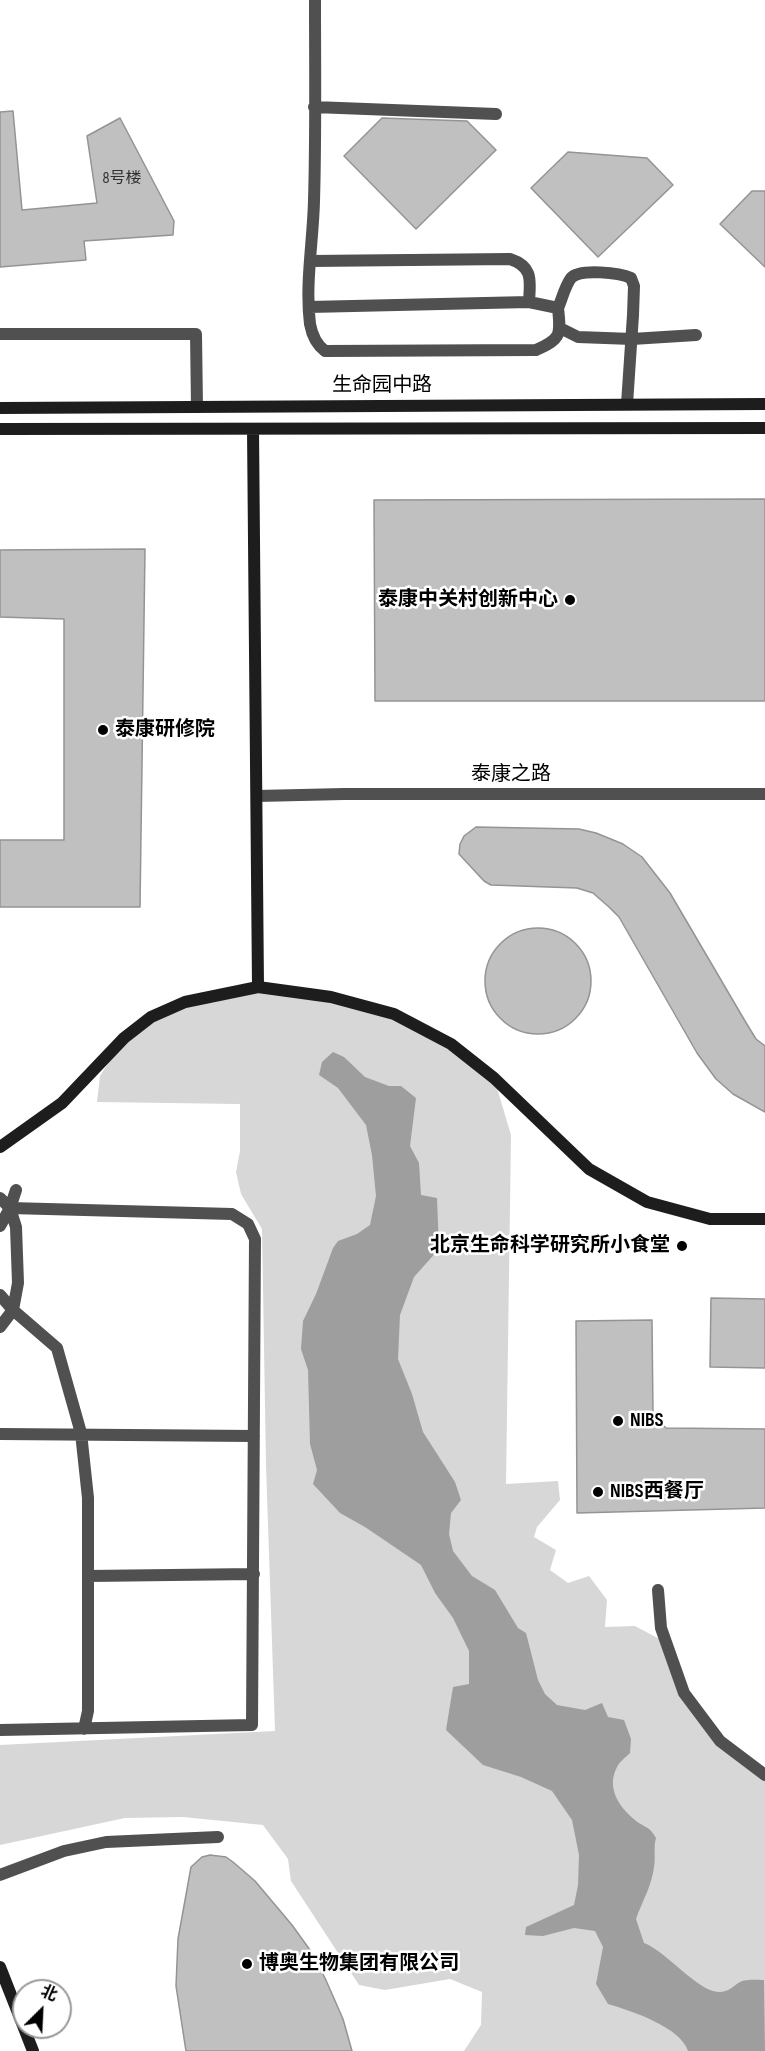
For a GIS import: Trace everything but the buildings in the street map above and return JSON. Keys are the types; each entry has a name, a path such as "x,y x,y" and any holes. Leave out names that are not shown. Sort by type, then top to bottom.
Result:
{"street":[{"path":"315,0 314,202 309,307 310,327 318,345 325,351 536,350 558,338 560,328 558,308 572,277 579,273 621,273 631,278 634,286 627,404"},
{"path":"314,107 496,114"},
{"path":"310,261 510,260 519,262 530,276 529,302"},
{"path":"309,307 529,302 558,308"},
{"path":"560,328 578,337 632,339 696,335"},
{"path":"0,334 196,334 197,407"},
{"name":"生命园中路","path":"0,408 765,404"},
{"path":"0,429 765,428"},
{"path":"253,429 258,987"},
{"name":"泰康之路","path":"256,796 765,794"},
{"path":"0,1148 62,1103 124,1038 151,1017 185,1002 258,987 331,997 394,1014 451,1044 494,1078 589,1169 647,1202 710,1219 765,1219"},
{"path":"0,1226 10,1208 16,1190"},
{"path":"0,1198 10,1208 16,1227 18,1283 13,1310 0,1327"},
{"path":"0,1730 252,1725 255,1239 248,1224 232,1214 10,1208"},
{"path":"0,1295 13,1310 57,1348 81,1433 88,1498 88,1711 84,1729"},
{"path":"0,1434 254,1436"},
{"path":"88,1576 254,1574"},
{"path":"657,1590 661,1628 684,1693 720,1741 765,1775"},
{"path":"0,1875 64,1851 106,1842 218,1837"},
{"path":"0,1967 33,2051"}],"shaded area":[{"path":"258,987 394,1014 494,1078 511,1135 506,1484 558,1481 560,1500 537,1527 534,1537 556,1550 550,1570 568,1583 589,1576 607,1600 605,1627 635,1626 667,1643 684,1693 720,1741 765,1775 765,2051 464,2051 481,2025 482,1992 450,1979 385,1990 359,1985 291,1881 288,1859 263,1825 183,1817 125,1818 0,1845 0,1745 275,1731 266,1465 262,1229 241,1194 236,1172 240,1151 240,1104 97,1102 100,1076 124,1038 151,1017"},
{"path":"333,1052 344,1057 365,1077 389,1086 401,1086 416,1098 410,1146 419,1163 421,1195 437,1198 439,1249 414,1277 400,1315 398,1359 412,1394 423,1432 455,1482 461,1500 451,1513 449,1534 453,1551 472,1576 495,1590 518,1628 526,1633 538,1680 545,1694 557,1705 585,1710 602,1703 608,1717 624,1720 631,1739 630,1753 617,1767 613,1782 614,1790 624,1809 651,1831 656,1838 653,1874 636,1919 644,1943 653,1947 692,1979 711,1990 722,1992 742,1981 764,1980 765,2051 688,2051 683,2042 666,2027 608,2004 596,1984 603,1947 595,1931 574,1928 543,1936 525,1935 526,1927 574,1905 578,1885 579,1855 572,1820 552,1791 521,1777 483,1765 446,1730 453,1687 469,1684 469,1651 453,1618 435,1593 421,1565 340,1513 313,1484 317,1470 310,1444 308,1370 301,1349 303,1321 333,1248 338,1241 357,1234 370,1225 376,1196 366,1125 338,1088 319,1075 322,1062"}],"place":[{"name":"泰康中关村创新中心","path":"570,600"},
{"name":"泰康研修院","path":"103,730"},
{"name":"北京生命科学研究所小食堂","path":"682,1246"},
{"name":"NIBS","path":"618,1421"},
{"name":"NIBS西餐厅","path":"598,1492"},
{"name":"博奥生物集团有限公司","path":"247,1964"}]}
